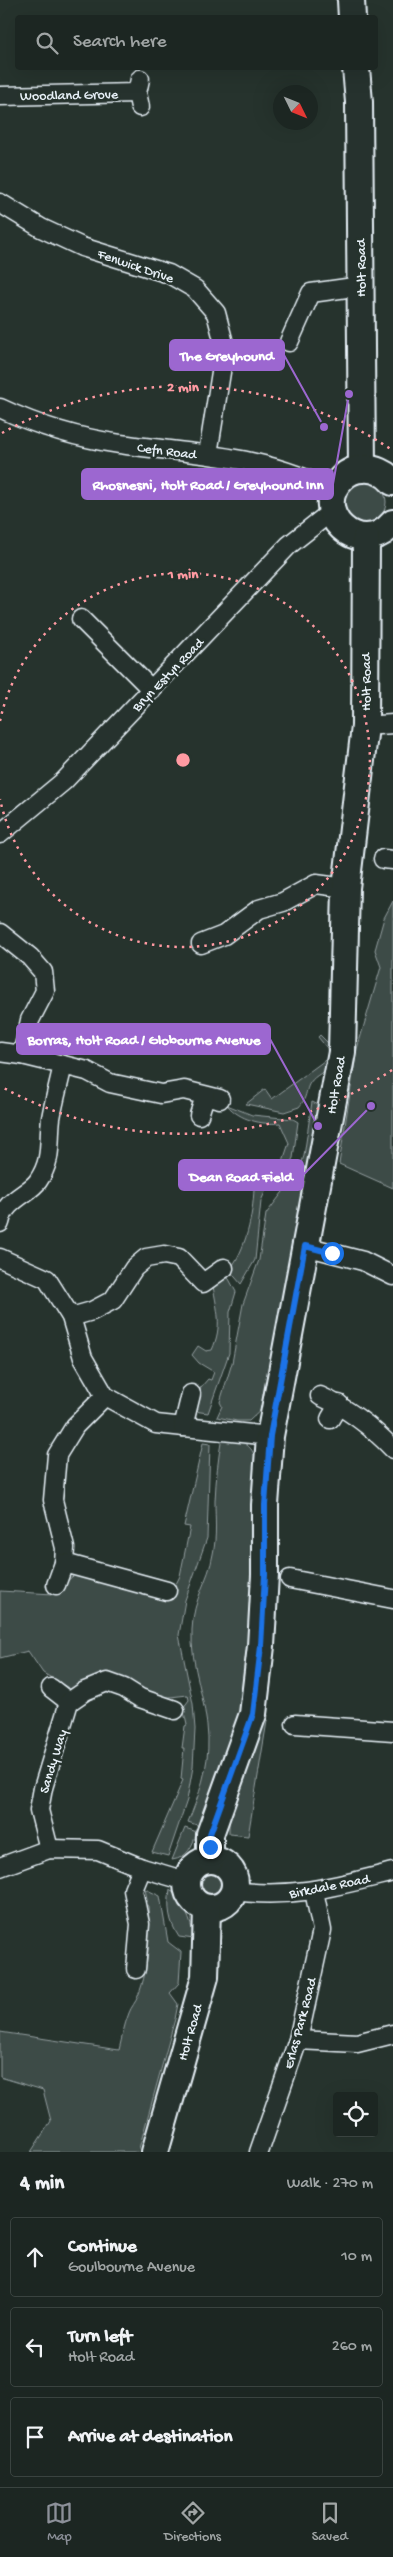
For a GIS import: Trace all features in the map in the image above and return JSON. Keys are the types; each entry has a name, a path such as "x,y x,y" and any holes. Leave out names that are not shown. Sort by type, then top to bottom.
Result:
{"main road":[{"path":"351,0 352,15"},
{"name":"Holt Road","path":"356,70 359,102 362,468"},
{"path":"393,482 383,473 362,468 345,475 332,501 336,522 354,536 366,538 377,536 393,523"},
{"name":"Holt Road","path":"210,1860 210,1834 253,1714 261,1646 265,1575 265,1505 270,1436 342,1052 346,888 365,726 366,538"},
{"path":"210,1860 225,1864 230,1870 235,1884 234,1891 227,1903 214,1909 193,1902 186,1888 186,1881 192,1868 204,1861 210,1860"},
{"name":"Holt Road","path":"156,2152 205,1977 207,1908"}],"street":[{"name":"Woodland Grove","path":"0,96 139,93"},
{"name":"Fenwick Drive","path":"0,203 41,228 82,247 169,274 195,289 216,313 225,347 208,454"},
{"path":"289,342 311,293 360,286"},
{"name":"Cefn Road","path":"0,408 35,425 117,444 208,454 299,474 332,501"},
{"name":"Bryn Estyn Road","path":"0,834 64,781 332,501"},
{"path":"81,619 152,690"},
{"path":"365,726 393,724"},
{"path":"200,944 229,940 259,909 283,902 316,884 346,888"},
{"path":"1,927 12,944 30,957 43,972 45,991 30,1020 22,1055"},
{"path":"0,1052 22,1055 63,1065 88,1072 110,1083 125,1087 161,1094 184,1090 212,1098 199,1115"},
{"path":"0,1223 1,1217 17,1196 37,1183 50,1158 51,1118 63,1065"},
{"path":"305,1246 364,1261 393,1276"},
{"path":"71,1317 92,1311 113,1300 134,1268 146,1258 164,1255 179,1258 206,1291 224,1268"},
{"path":"0,1258 47,1279 71,1317 83,1358 104,1396 156,1424 270,1436"},
{"path":"183,1427 191,1394"},
{"path":"56,1584 64,1563 65,1548 53,1500 57,1455 75,1426 104,1396"},
{"path":"320,1396 339,1404 371,1427 393,1449"},
{"path":"330,1419 339,1404"},
{"path":"64,1563 167,1592"},
{"path":"290,1579 393,1599"},
{"path":"51,1688 69,1702 85,1691 107,1682 124,1688 140,1698 175,1710"},
{"name":"Sandy Way","path":"49,1849 39,1810 43,1788 69,1702"},
{"path":"295,1724 312,1733 393,1731"},
{"path":"0,1868 49,1849 98,1850 142,1868 186,1881"},
{"path":"136,1969 140,1924 133,1890 142,1868"},
{"name":"Birkdale Road","path":"234,1891 268,1895 314,1891 393,1872"},
{"name":"Erlas Park Road","path":"259,2152 298,2040 322,1930 314,1891"},
{"path":"298,2040 357,2043 393,2034"}],"shaded area":[{"path":"369,481 377,484 383,490 386,502 383,514 377,520 361,523 353,520 347,514 344,498 347,490 353,484"},
{"path":"393,901 393,1188 339,1164 357,1049 381,967 375,950 384,918"},
{"path":"320,1035 332,1047 325,1071 309,1084 303,1102 299,1107 284,1112 246,1104 265,1089 272,1099 328,1058 327,1048 318,1037"},
{"path":"312,1102 321,1106 302,1191 306,1196 263,1408 249,1421 217,1417 222,1406 220,1402 232,1363 243,1304 259,1260 266,1214 299,1171 304,1156"},
{"path":"227,1105 252,1115 293,1119 298,1122 293,1158 287,1169 265,1192 261,1201 255,1260 241,1284 229,1270 240,1253 248,1232 254,1189 281,1167 289,1143 280,1123 258,1122 244,1118"},
{"path":"223,1274 229,1279 236,1292 230,1312 229,1353 208,1413 194,1411 201,1387 208,1379 211,1380 214,1372 199,1363 192,1355 198,1346 206,1351 212,1350 218,1325 213,1286"},
{"path":"222,1437 247,1445 254,1453 256,1459 248,1696 200,1826 188,1822 202,1781 208,1749 207,1724 196,1670 192,1630 195,1608 211,1563 214,1547 216,1485"},
{"path":"203,1443 210,1444 207,1538 185,1600 179,1635 193,1704 195,1729 193,1767 187,1800 168,1856 152,1852 183,1780 181,1779 184,1748 182,1748 185,1726 187,1725 183,1708 189,1700 188,1695 161,1698 140,1692 72,1690 43,1673 28,1651 0,1658 0,1591 53,1594 74,1575 168,1598 175,1595 174,1588 180,1576 190,1527 184,1526"},
{"path":"264,1714 268,1715 248,1836 229,1834 229,1819"},
{"path":"185,1828 197,1832 193,1842 186,1854 172,1860"},
{"path":"206,1873 214,1873 221,1880 221,1888 214,1895 206,1895 199,1888 199,1880"},
{"path":"145,1889 160,1896 168,1942 181,1952 179,1983 170,1993 178,2004 175,2019 138,2152 31,2152 51,2121 43,2090 0,2077 0,2032 119,2050 127,2018 138,1996 145,1972 149,1943 149,1914"},
{"path":"170,1889 186,1912 194,1939 179,1937 173,1926 169,1902"}],"place":[{"name":"Rhosnesni, Holt Road / Greyhound Inn","path":"349,394"},
{"name":"The Greyhound","path":"324,427"},
{"name":"Dean Road Field","path":"371,1106"},
{"name":"Borras, Holt Road / Globourne Avenue","path":"318,1126"}],"route":[{"path":"210,1847 210,1834 253,1714 261,1646 265,1575 265,1505 270,1436 305,1246 332,1253"}]}
